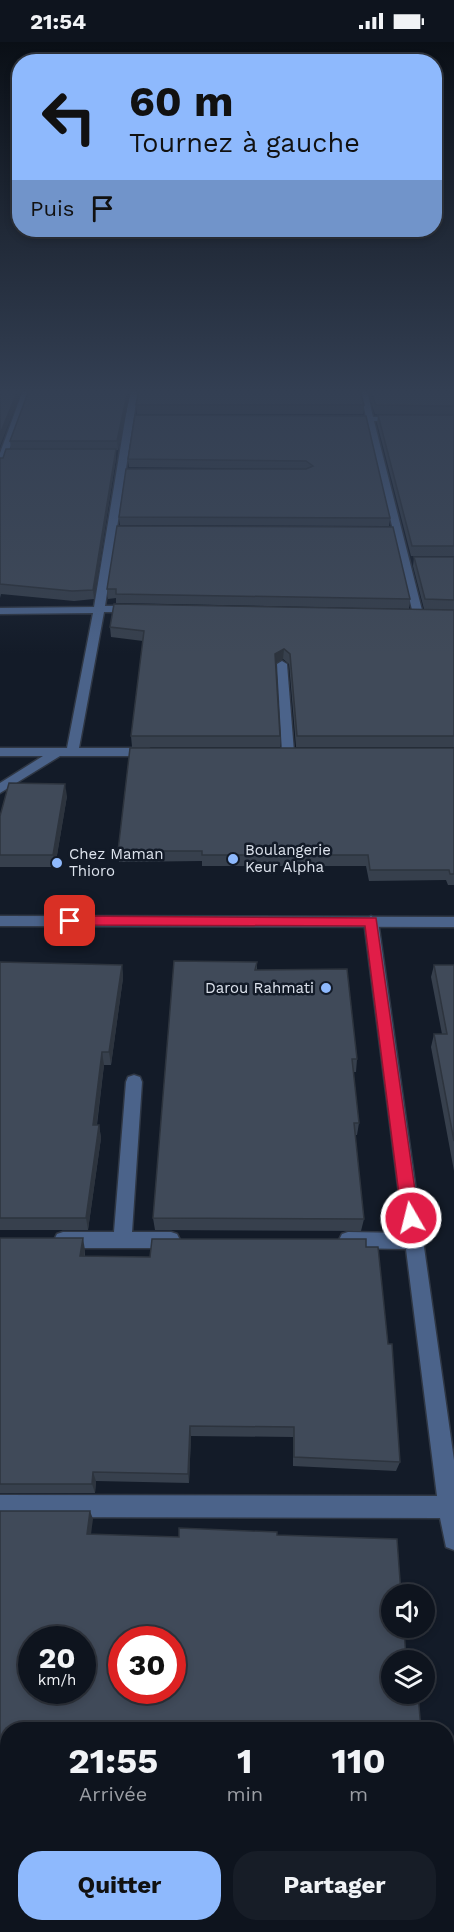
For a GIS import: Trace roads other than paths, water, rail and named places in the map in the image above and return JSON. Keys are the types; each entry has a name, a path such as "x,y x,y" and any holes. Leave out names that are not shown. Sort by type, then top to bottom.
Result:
{"street":[{"path":"72,752 99,608 119,478"},
{"path":"385,478 398,531 410,561 418,614"},
{"path":"110,530 122,530"},
{"path":"386,531 398,531"},
{"path":"0,611 147,609"},
{"path":"406,614 430,614"},
{"path":"282,664 288,752"},
{"path":"0,752 156,752"},
{"path":"0,789 57,752"},
{"path":"0,921 454,922"},
{"path":"371,921 452,1507 454,1539"},
{"path":"122,1240 134,1083"},
{"path":"44,1240 192,1240"},
{"path":"332,1240 414,1240"},
{"path":"0,1506 452,1507"}],"place":[{"name":"Boulangerie Keur Alpha","path":"233,859"},
{"name":"Chez Maman Thioro","path":"57,863"},
{"name":"Darou Rahmati","path":"326,988"}]}
